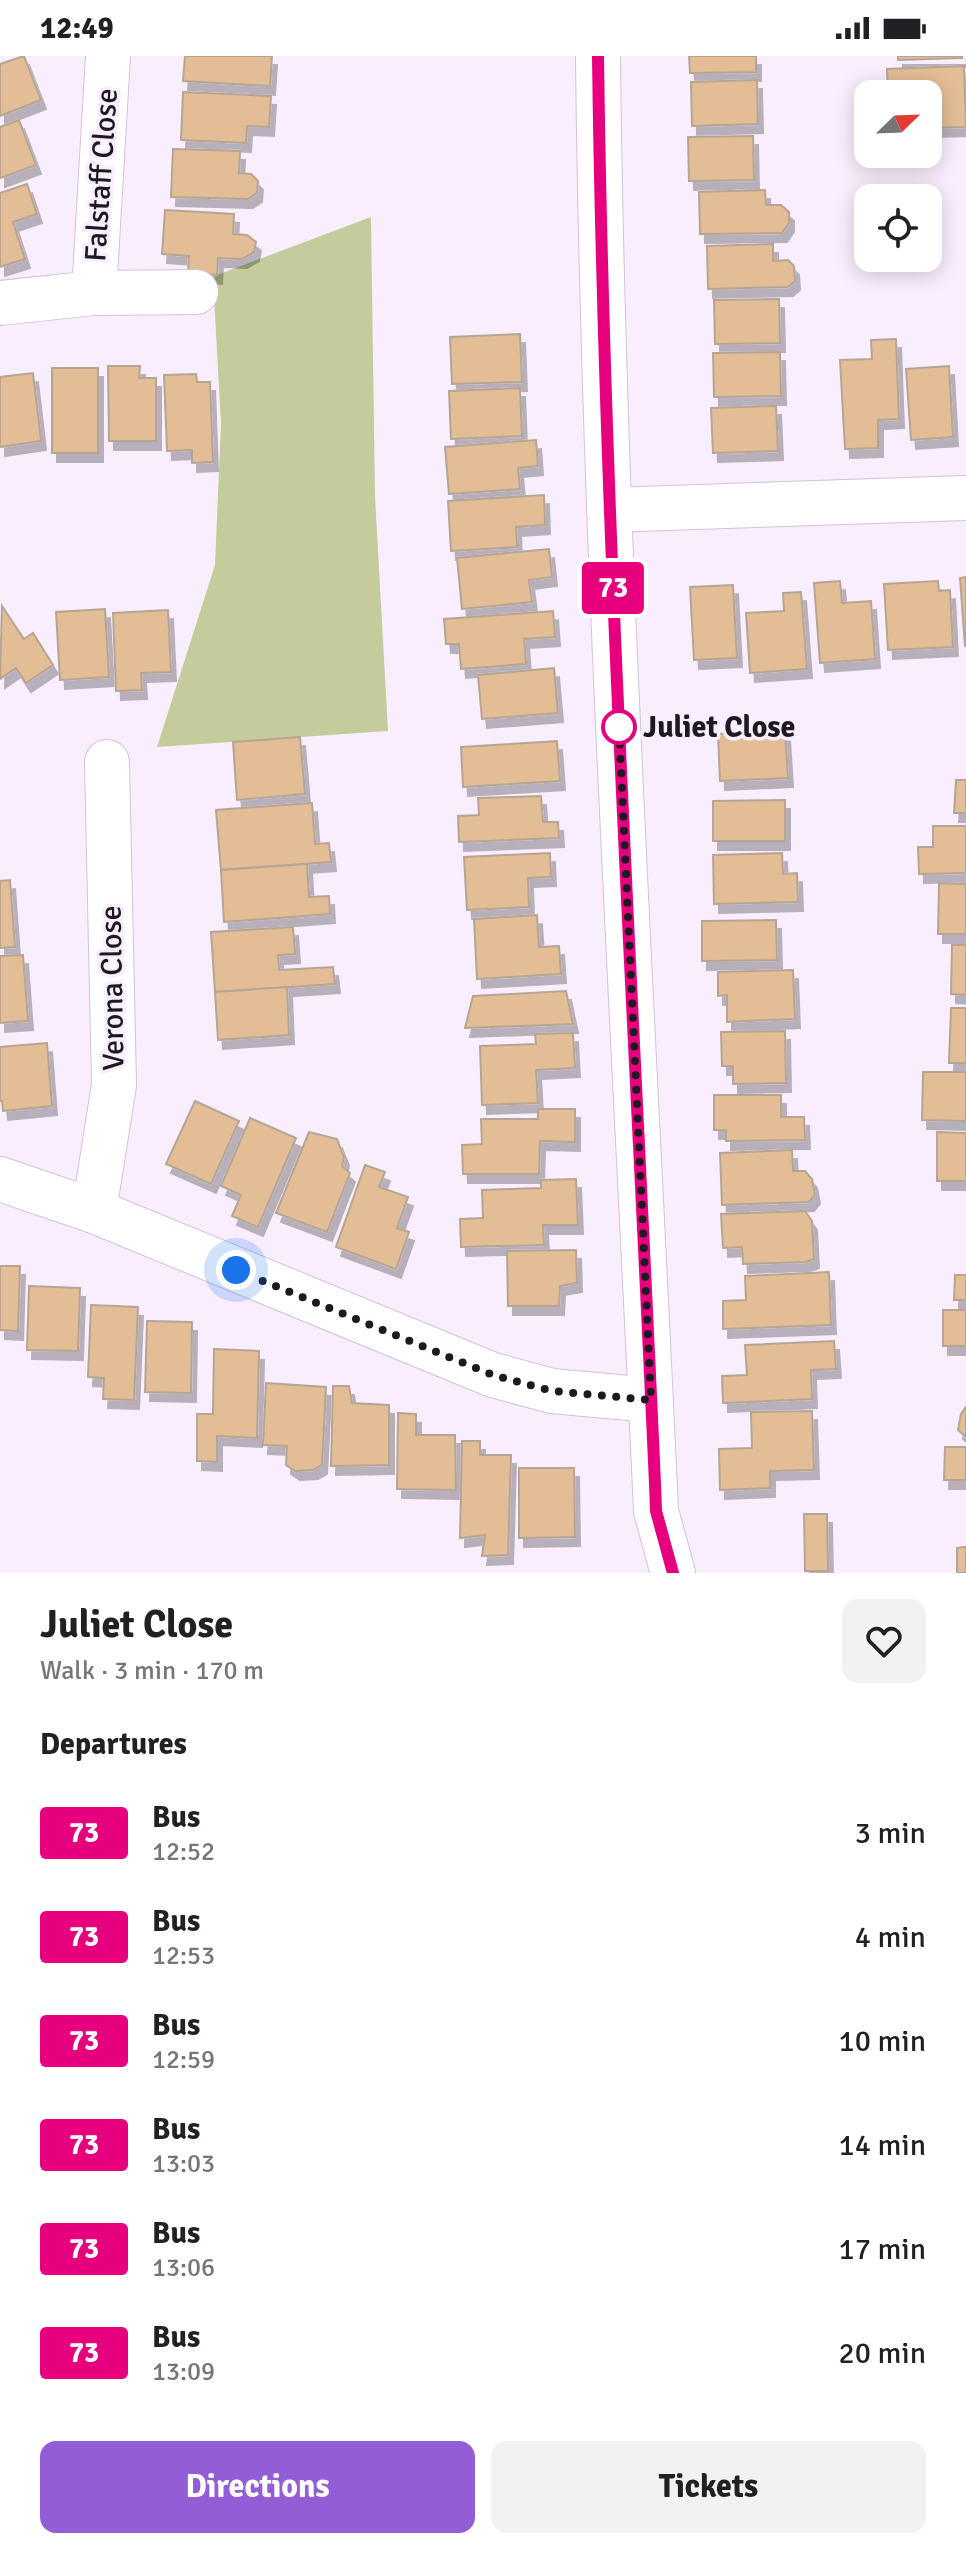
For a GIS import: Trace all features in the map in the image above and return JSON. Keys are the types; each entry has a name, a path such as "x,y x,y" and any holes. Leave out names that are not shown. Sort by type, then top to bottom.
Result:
{"street":[{"name":"Falstaff Close","path":"94,293 108,56"},
{"path":"598,56 609,510 656,1511 673,1573"},
{"name":"Falstaff Close","path":"0,303 94,293 196,292"},
{"path":"609,510 966,498"},
{"name":"Verona Close","path":"94,1211 114,1085 107,762"},
{"path":"0,1179 94,1211 493,1375 552,1391 651,1400"}],"green space":[{"path":"371,217 375,496 388,731 157,747 215,565 221,423 213,279"}],"building":[{"path":"24,56 41,100 0,116 0,64"},
{"path":"185,56 272,56 270,86 183,81"},
{"path":"689,56 756,56 756,72 690,73"},
{"path":"898,56 962,56 962,58 898,60"},
{"path":"964,66 966,127 942,128 942,80 887,80 887,69"},
{"path":"757,80 758,124 692,126 691,82"},
{"path":"183,92 271,96 269,127 247,126 246,143 181,140"},
{"path":"19,120 36,165 0,178 0,127"},
{"path":"753,136 754,180 689,181 688,137"},
{"path":"173,149 240,151 239,173 251,174 258,181 257,193 248,199 171,197"},
{"path":"27,184 37,214 13,222 25,259 0,267 0,193"},
{"path":"765,190 766,205 781,205 789,212 789,223 782,233 700,234 699,192"},
{"path":"165,210 234,214 233,234 247,235 256,242 254,252 242,259 218,258 217,275 188,273 189,256 162,254"},
{"path":"773,244 773,261 788,260 794,266 795,281 788,287 708,289 707,246"},
{"path":"779,299 780,343 715,344 714,300"},
{"path":"520,334 522,382 452,384 450,337"},
{"path":"896,339 899,419 878,420 878,448 845,449 840,360 872,359 871,340"},
{"path":"780,352 781,396 714,397 713,353"},
{"path":"108,366 140,366 139,378 156,378 156,441 109,441"},
{"path":"949,366 953,437 911,440 906,369"},
{"path":"52,368 98,368 98,453 52,453"},
{"path":"33,373 41,441 0,447 0,377"},
{"path":"196,374 197,382 210,382 213,462 192,463 192,450 167,451 164,375"},
{"path":"520,388 522,436 451,439 449,391"},
{"path":"776,406 778,451 713,453 711,408"},
{"path":"536,440 538,466 518,468 520,489 449,494 445,447"},
{"path":"544,495 545,525 516,527 517,547 451,551 448,501"},
{"path":"549,549 552,577 529,580 532,602 462,609 457,558"},
{"path":"966,577 966,646 965,646 960,578"},
{"path":"840,581 842,603 871,601 875,659 820,663 814,583"},
{"path":"938,581 939,591 950,590 953,647 888,650 884,584"},
{"path":"733,585 737,658 694,660 690,587"},
{"path":"801,592 807,669 750,673 746,613 784,611 783,593"},
{"path":"2,606 24,639 33,633 53,665 26,683 16,668 0,679"},
{"path":"105,609 109,677 60,680 56,612"},
{"path":"168,610 171,672 141,673 142,690 116,691 113,613"},
{"path":"553,611 555,637 524,639 526,664 461,669 459,644 446,644 444,619"},
{"path":"554,668 558,713 482,719 478,675"},
{"path":"785,731 788,778 720,781 718,734"},
{"path":"300,737 305,794 237,800 233,742"},
{"path":"557,741 560,781 463,787 461,747"},
{"path":"956,780 966,780 966,813 954,813"},
{"path":"541,796 543,822 558,822 559,838 459,842 458,816 479,815 478,798"},
{"path":"785,800 785,841 713,841 713,801"},
{"path":"312,803 315,844 329,843 331,862 221,870 216,810"},
{"path":"933,826 966,826 966,873 919,874 918,847 933,847"},
{"path":"550,853 551,877 528,878 529,907 467,910 464,857"},
{"path":"782,853 783,874 797,873 798,902 714,904 713,855"},
{"path":"307,864 309,897 329,896 330,914 224,922 221,870"},
{"path":"10,880 15,947 0,948 0,881"},
{"path":"939,883 966,884 966,934 938,934"},
{"path":"537,915 539,947 559,946 561,974 477,979 474,919"},
{"path":"776,920 777,960 702,961 702,921"},
{"path":"293,927 295,954 278,955 279,970 333,967 335,984 215,992 211,932"},
{"path":"952,945 966,945 966,995 951,994"},
{"path":"23,955 28,1021 0,1023 0,956"},
{"path":"793,970 795,1019 727,1022 727,995 718,996 718,972"},
{"path":"287,987 289,1035 218,1040 215,992"},
{"path":"566,991 573,1024 465,1028 473,996"},
{"path":"951,1008 966,1008 966,1063 949,1063"},
{"path":"785,1031 786,1083 733,1084 733,1066 722,1066 721,1032"},
{"path":"573,1033 575,1068 536,1070 538,1103 482,1105 480,1046 536,1044 535,1034"},
{"path":"47,1043 52,1106 3,1111 0,1101 0,1047"},
{"path":"923,1072 966,1072 966,1121 922,1120"},
{"path":"714,1095 781,1095 781,1117 804,1117 805,1140 726,1141 726,1130 714,1130"},
{"path":"195,1101 239,1121 211,1184 166,1164"},
{"path":"538,1109 575,1109 575,1142 540,1141 539,1174 463,1174 462,1145 482,1144 481,1119 538,1119"},
{"path":"250,1118 296,1138 258,1227 232,1216 241,1195 221,1186"},
{"path":"309,1132 337,1139 344,1157 342,1166 350,1173 327,1232 276,1213"},
{"path":"937,1132 966,1133 966,1181 937,1181"},
{"path":"792,1150 793,1171 805,1171 812,1179 815,1195 809,1202 722,1205 720,1153"},
{"path":"365,1165 385,1172 379,1187 408,1197 397,1228 409,1232 396,1269 336,1247"},
{"path":"576,1179 578,1225 543,1225 544,1245 461,1247 460,1219 483,1218 482,1190 541,1188 541,1180"},
{"path":"805,1211 812,1221 814,1259 806,1262 743,1264 742,1247 723,1248 721,1214"},
{"path":"576,1250 577,1283 560,1286 559,1306 508,1306 507,1251"},
{"path":"0,1266 20,1266 18,1331 0,1330"},
{"path":"829,1272 831,1325 723,1329 723,1301 746,1300 745,1276"},
{"path":"955,1275 966,1275 966,1300 954,1300"},
{"path":"29,1286 80,1288 78,1351 27,1350"},
{"path":"91,1305 138,1307 134,1400 103,1399 104,1378 88,1377"},
{"path":"943,1310 966,1310 966,1346 943,1346"},
{"path":"147,1321 192,1322 191,1393 145,1392"},
{"path":"834,1341 836,1369 811,1370 812,1399 723,1403 722,1376 747,1375 745,1345"},
{"path":"214,1349 259,1351 257,1438 217,1436 217,1462 197,1461 197,1414 213,1414"},
{"path":"266,1383 326,1387 322,1465 313,1470 295,1471 286,1465 287,1446 263,1445"},
{"path":"333,1386 349,1386 352,1403 389,1405 389,1465 331,1466"},
{"path":"966,1407 966,1437 958,1430 961,1414"},
{"path":"812,1411 814,1470 770,1471 770,1488 720,1490 719,1449 752,1448 751,1412"},
{"path":"398,1413 416,1414 416,1435 455,1435 456,1490 397,1489"},
{"path":"462,1441 480,1441 480,1455 511,1455 508,1555 482,1556 485,1535 460,1538"},
{"path":"945,1447 966,1447 966,1480 944,1480"},
{"path":"519,1468 574,1468 575,1537 519,1538"},
{"path":"804,1514 827,1514 828,1571 805,1571"},
{"path":"966,1547 966,1573 957,1573 957,1548"}],"bus line":[{"name":"73","path":"598,56 609,510 656,1511 673,1573"}],"place":[{"name":"Juliet Close","path":"619,727"}],"route":[{"path":"236,1270 493,1375 552,1391 651,1400 619,727"}]}
